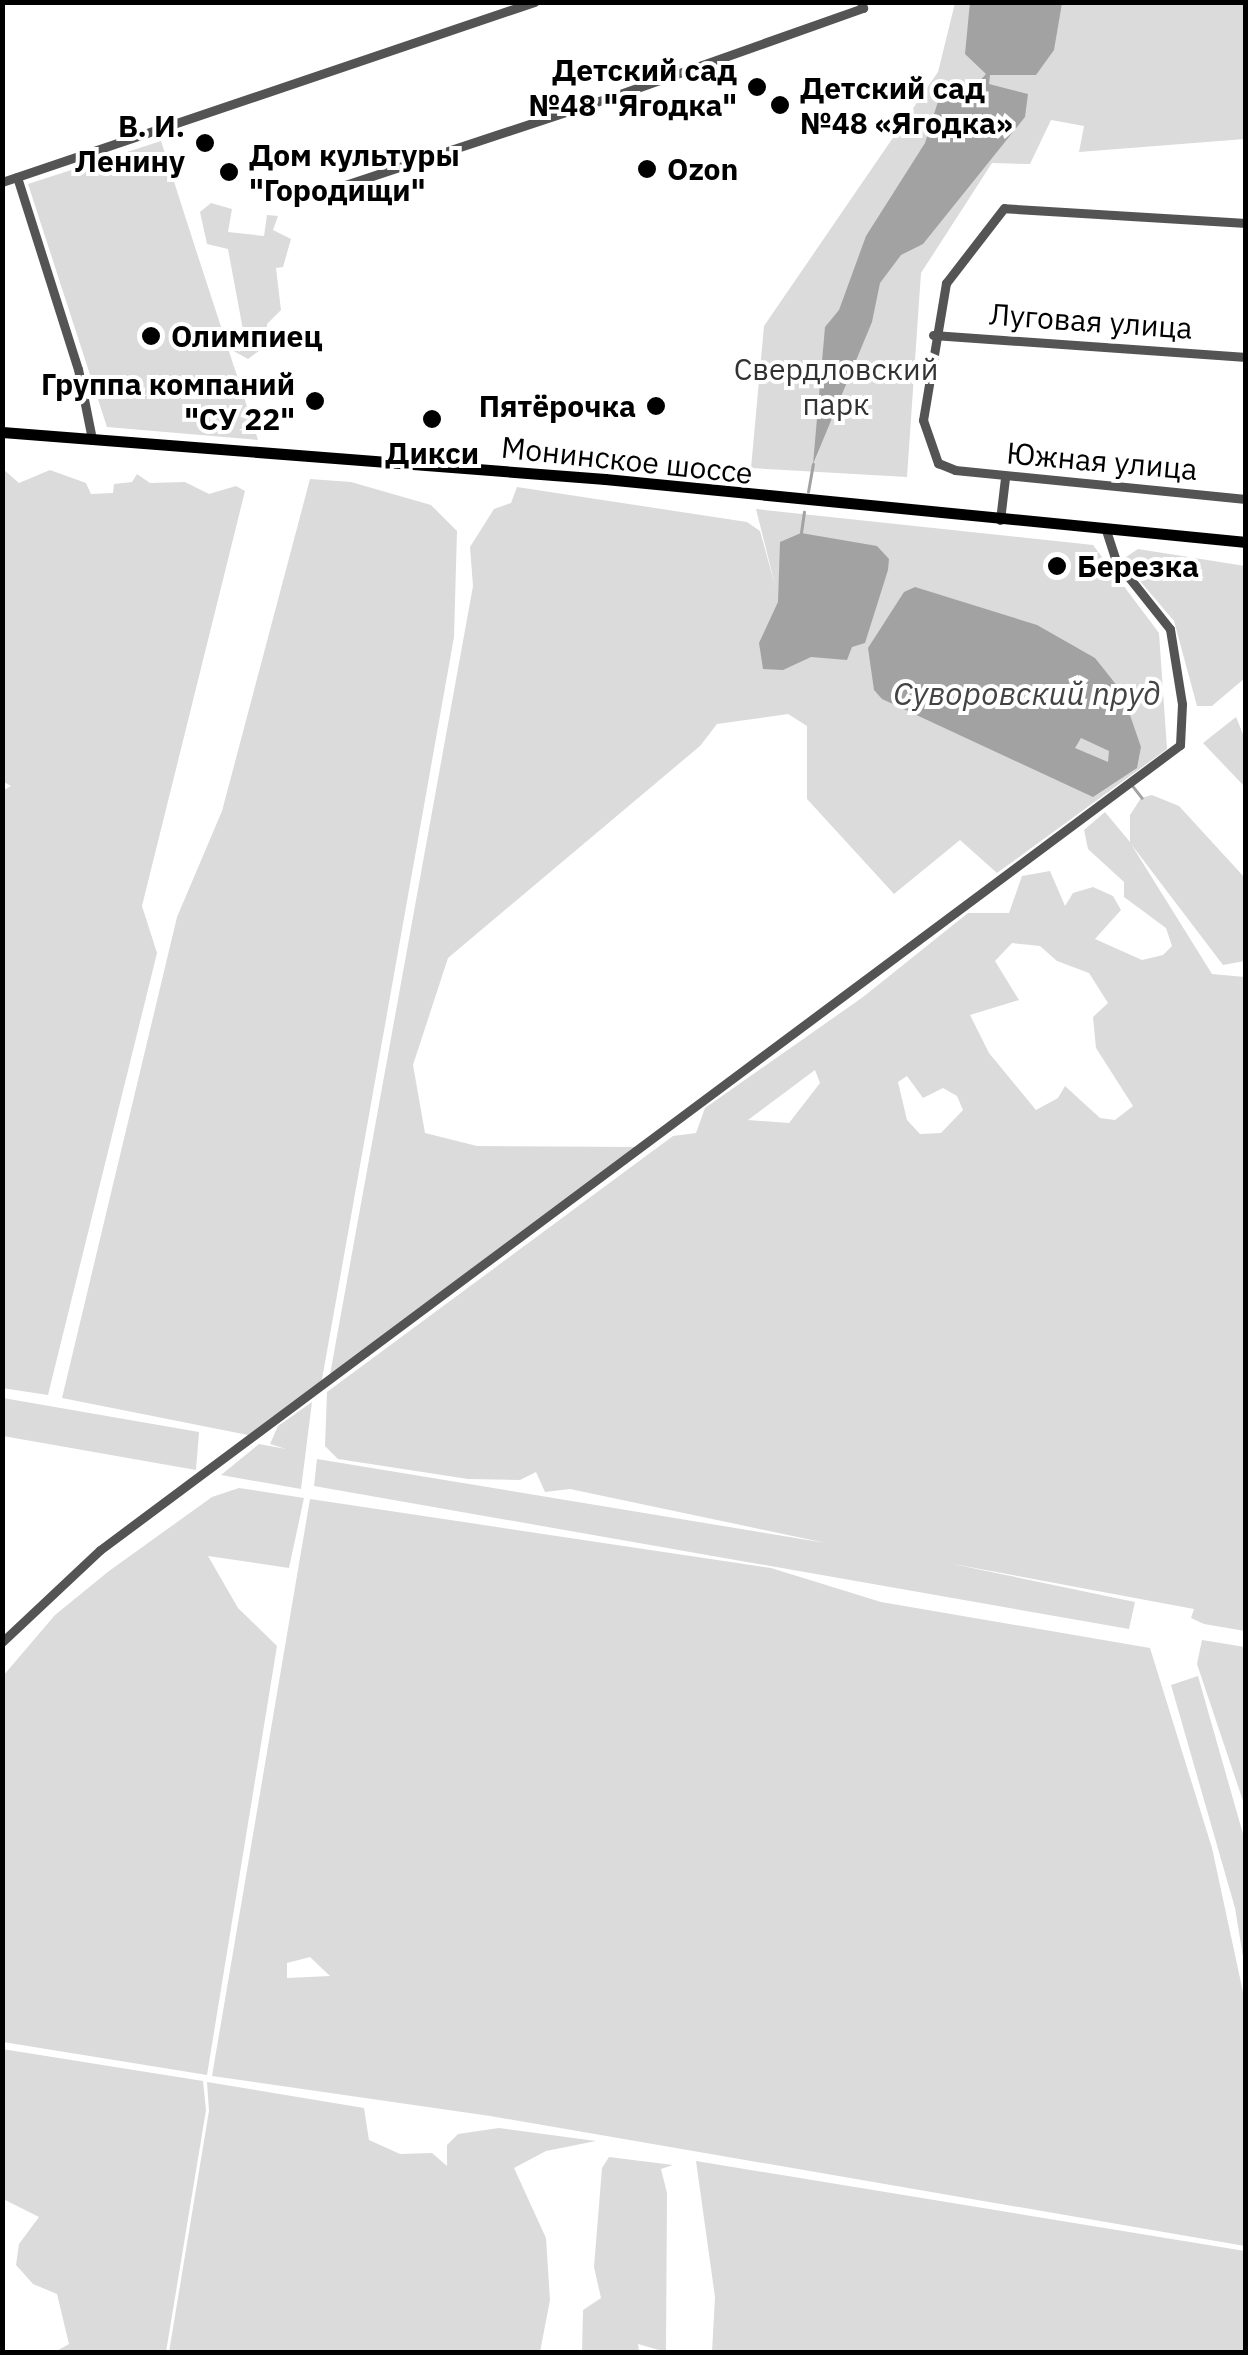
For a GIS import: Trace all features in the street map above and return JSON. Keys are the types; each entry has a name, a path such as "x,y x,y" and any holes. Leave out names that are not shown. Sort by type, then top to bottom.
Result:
{"main road":[{"name":"Монинское шоссе","path":"2,432 606,480 1246,542"}],"street":[{"path":"2,182 534,2"},
{"path":"342,186 862,5"},
{"path":"17,177 78,369 92,439"},
{"path":"933,334 946,283 1004,208 1246,223"},
{"name":"Луговая улица","path":"933,334 1246,357"},
{"name":"Южная улица","path":"933,334 922,420 938,463 955,470 1005,478 1246,498"},
{"path":"1000,520 1005,478"},
{"path":"2,1642 100,1550 1180,746 1182,704 1170,629 1116,561 1106,530"}],"green space":[{"name":"Свердловский парк","path":"955,3 1245,3 1245,139 1079,152 1084,126 1051,120 1030,164 992,163 921,273 907,477 751,468 764,326 938,72"},
{"name":"Олимпиец","path":"161,141 258,440 107,427 28,184"},
{"path":"211,203 232,209 228,232 264,236 267,215 278,216 273,230 291,239 283,267 276,268 281,310 267,324 267,345 248,359 230,349 243,330 228,249 207,244 200,212"},
{"path":"3,469 19,483 50,470 86,483 91,494 113,493 114,484 132,482 137,474 150,483 185,482 209,494 236,486 245,491 142,906 157,953 48,1395 2,1388 2,791 11,786 2,781"},
{"path":"310,479 351,482 431,505 457,531 454,637 321,1385 253,1436 62,1398 177,917 222,811"},
{"path":"517,487 747,522 760,531 776,589 756,509 1093,545 1159,633 1167,749 997,873 960,840 894,894 807,799 807,726 788,714 717,724 700,746 448,958 413,1065 425,1133 477,1146 636,1147 329,1380 473,586 470,547 494,509 511,503"},
{"path":"1138,549 1245,566 1245,678 1212,706 1197,706 1174,621 1128,567 1126,557"},
{"path":"1236,717 1245,739 1243,785 1203,743"},
{"path":"1152,795 1179,806 1245,878 1245,961 1223,965 1131,844 1212,974 1245,977 1245,1631 1204,1624 1191,1618 1194,1609 948,1563 1135,1602 1129,1629 314,1486 317,1459 826,1543 570,1489 545,1492 536,1472 520,1480 468,1479 338,1459 325,1446 327,1392 673,1136 696,1133 705,1108 863,997 968,913 1009,913 1022,876 1050,871 1065,906 1073,893 1093,887 1113,896 1121,910 1095,939 1142,960 1163,955 1172,946 1166,928 1124,897 1124,882 1088,849 1084,830 1105,812 1130,842 1130,815 1141,798","holes":["1012,943 1040,946 1057,961 1089,973 1108,1003 1093,1017 1096,1048 1133,1106 1115,1120 1100,1118 1065,1086 1058,1098 1036,1110 989,1053 970,1015 1019,1000 995,961","815,1070 820,1083 789,1123 748,1120","907,1076 923,1098 943,1088 957,1096 963,1110 941,1133 920,1134 907,1120 898,1082"]},
{"path":"3,1398 199,1432 196,1470 3,1436"},
{"path":"312,1402 301,1489 221,1475 259,1444 286,1449 270,1444 278,1426"},
{"path":"239,1488 304,1498 289,1568 208,1556 238,1608 277,1646 207,2075 3,2042 3,1676 55,1615 109,1571 212,1497"},
{"path":"310,1499 771,1568 881,1602 1150,1648 1212,1848 1243,1992 1245,2246 490,2116 212,2076","holes":["310,1957 330,1976 287,1978 287,1963"]},
{"path":"1202,1640 1245,1647 1245,1807 1197,1664"},
{"path":"1198,1676 1245,1841 1245,1969 1235,1908 1171,1685"},
{"path":"2,2049 203,2081 206,2110 166,2352 55,2352 69,2344 57,2294 33,2284 16,2265 19,2244 39,2217 3,2199"},
{"path":"207,2082 364,2108 369,2140 400,2154 432,2153 447,2166 447,2145 458,2134 499,2128 596,2141 546,2151 514,2168 546,2238 550,2300 540,2352 169,2352 209,2111"},
{"path":"609,2157 673,2165 661,2169 667,2193 666,2352 638,2344 639,2352 582,2352 583,2310 601,2298 594,2267 602,2168"},
{"path":"696,2161 1245,2251 1245,2352 712,2352 715,2297"}],"water":[{"path":"970,2 1062,3 1054,50 1036,75 990,75 989,84 1028,94 1025,117 923,244 901,255 880,283 872,322 813,464 825,327 839,310 866,236 925,143 940,95 960,82 976,85 986,74 965,54"},
{"name":"Суворовский пруд","path":"801,533 877,546 889,559 888,570 865,643 852,647 847,660 811,657 783,670 763,669 759,643 778,602 780,542"},
{"name":"Суворовский пруд","path":"915,587 1037,625 1095,658 1122,692 1141,747 1137,768 1093,797 882,699 874,690 868,648 904,592","holes":["1081,738 1109,751 1108,762 1075,748"]}],"waterway":[{"path":"808,492 813,464"},
{"path":"801,533 804,512"},
{"path":"1132,785 1142,798"}],"place":[{"name":"Детский сад №48 \"Ягодка\"","path":"757,87"},
{"name":"Детский сад №48 «Ягодка»","path":"780,105"},
{"name":"В. И. Ленину","path":"205,143"},
{"name":"Ozon","path":"647,169"},
{"name":"Дом культуры \"Городищи\"","path":"229,172"},
{"name":"Олимпиец","path":"151,336"},
{"name":"Группа компаний \"СУ 22\"","path":"315,401"},
{"name":"Пятёрочка","path":"656,406"},
{"name":"Дикси","path":"432,419"},
{"name":"Березка","path":"1057,566"}]}
